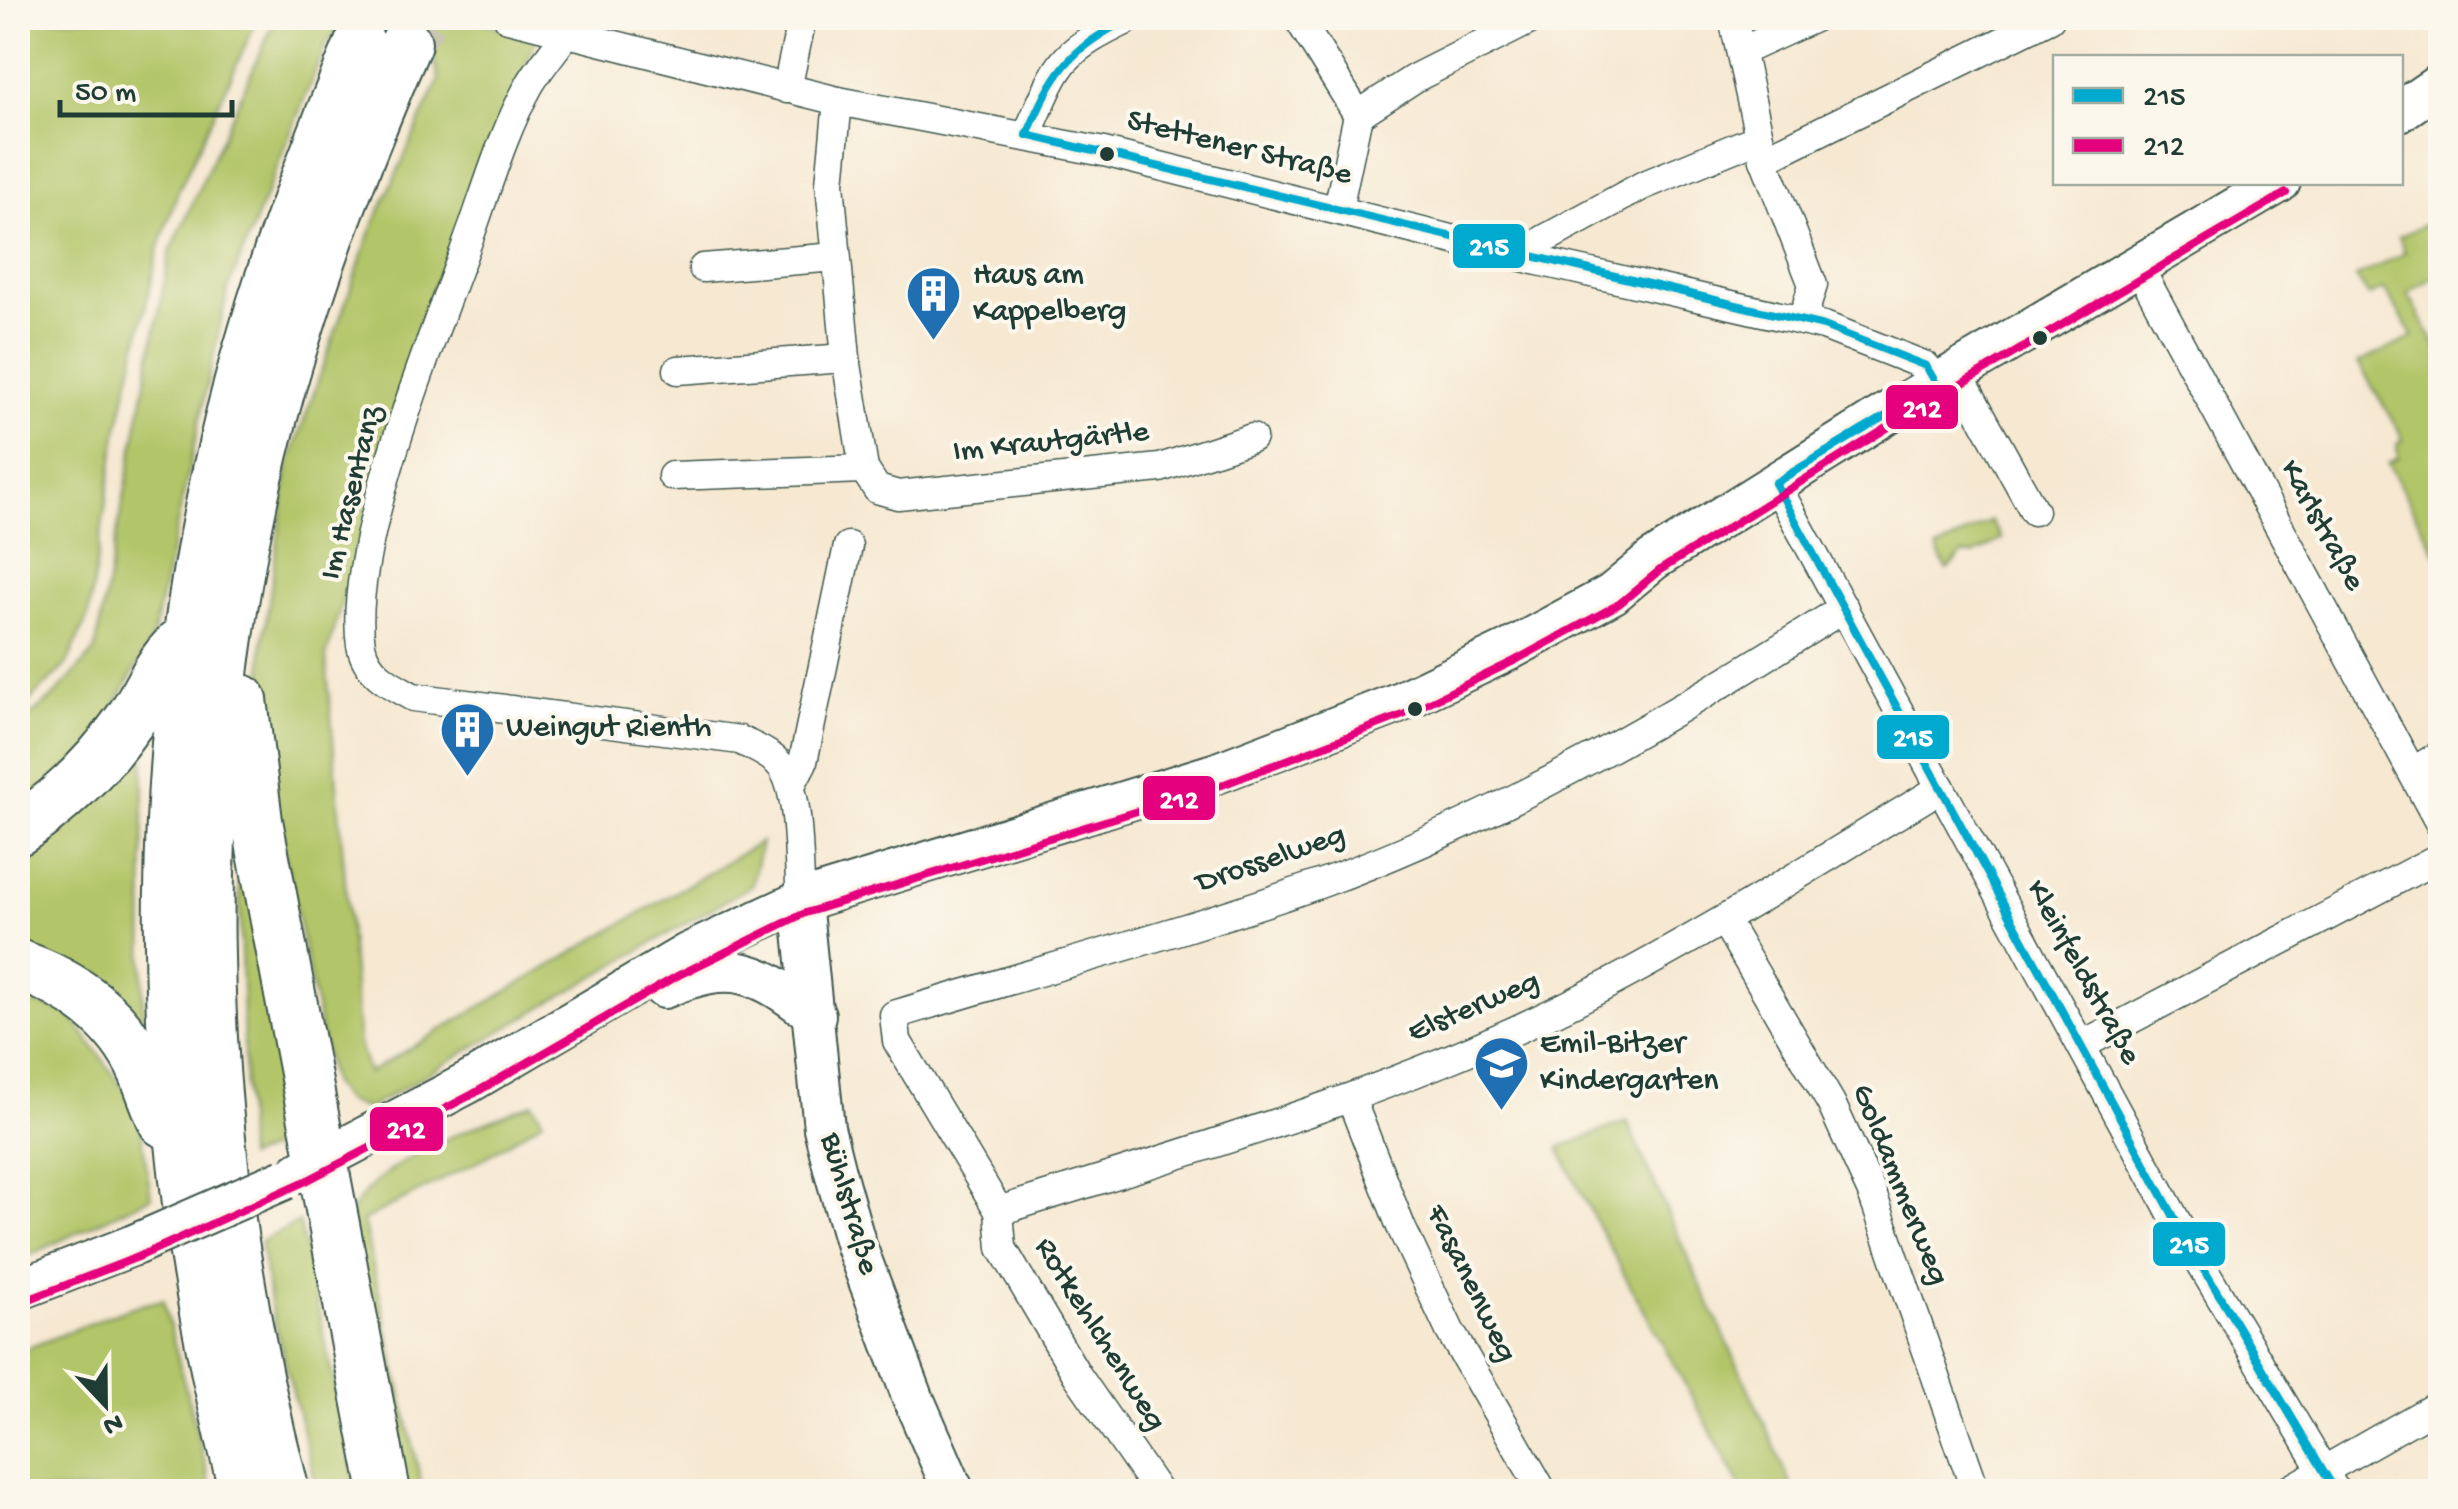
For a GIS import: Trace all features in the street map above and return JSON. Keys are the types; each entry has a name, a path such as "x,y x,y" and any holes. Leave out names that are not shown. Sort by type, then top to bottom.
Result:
{"highway":[{"path":"284,1492 238,1293 211,1061 208,643 230,424 261,308 304,179 383,43"},
{"path":"208,643 243,702 257,821 301,1058 305,1168 385,1492"},
{"path":"18,830 95,766 131,718 164,657 208,643"},
{"path":"208,643 174,779 168,902 170,1023 182,1155 207,1330 245,1492"},
{"path":"18,966 51,976 83,996 125,1039 182,1155"}],"main road":[{"path":"2403,109 2440,84"},
{"path":"18,1290 134,1246 305,1168 532,1046 688,954 801,902 1218,774 1418,694 1612,594 1653,560 1775,483 2275,185"},
{"name":"Bühlstraße","path":"801,902 824,1128 851,1228 913,1398 954,1492"},
{"path":"532,1046 689,977 737,969 757,975 814,1015"}],"street":[{"name":"Stettener Straße","path":"508,18 838,102 1028,135 1534,260 1802,321 1926,366 1947,378"},
{"path":"787,89 802,18"},
{"path":"1028,135 1059,61 1094,35 1131,18"},
{"path":"1298,18 1358,115 1338,209"},
{"path":"1358,115 1415,78 1534,18"},
{"path":"1733,18 1761,149 1814,284 1802,321"},
{"path":"1742,51 1814,18"},
{"path":"1534,260 1542,240 1642,186 1761,149 2050,18"},
{"name":"Im Hasentanz","path":"566,34 530,84 431,342 379,506 362,590 361,648 380,679 413,697 740,740 780,764 790,785"},
{"path":"672,476 864,470 846,358 830,183 838,102"},
{"path":"703,268 836,257"},
{"name":"Karlstraße","path":"2137,264 2415,770 2440,824"},
{"path":"678,370 846,358"},
{"path":"1947,378 2034,511"},
{"name":"Im Krautgärtle","path":"864,470 877,489 898,495 1160,468 1252,438"},
{"name":"Kleinfeldstraße","path":"1775,483 2195,1255 2329,1481"},
{"path":"801,902 790,785 804,762 848,546"},
{"name":"Drosselweg","path":"998,1211 897,1041 894,1014 1324,882 1469,818 1634,736 1844,608"},
{"path":"2415,770 2440,756"},
{"name":"Elsterweg","path":"998,1211 1352,1099 1567,1006 1724,920 1941,788"},
{"path":"2082,1045 2440,857"},
{"name":"Goldammerweg","path":"1724,920 1831,1103 1872,1193 1976,1492"},
{"name":"Fasanenweg","path":"1352,1099 1400,1227 1443,1318 1543,1492"},
{"name":"Rotkehlchenweg","path":"998,1211 1002,1248 1078,1376 1158,1492"},
{"path":"2286,1492 2329,1481 2440,1404"}],"green space":[{"path":"18,18 258,18 177,194 159,247 117,433 88,616 67,664 18,712"},
{"path":"276,18 354,18 327,42 228,289 152,639 91,748 18,815 18,725 50,700 95,651 170,253"},
{"path":"379,18 470,18 537,38 431,292 326,657 359,1043 368,1073 761,842 752,885 367,1109 345,1101 331,1082 266,762 262,649 289,463 372,228 439,80 430,42"},
{"path":"2440,217 2440,273 2408,293 2440,354 2440,560 2388,463 2398,458 2397,444 2403,441 2400,432 2358,363 2414,337 2384,289 2369,296 2356,277 2405,253 2399,237"},
{"path":"1991,521 2002,539 1973,555 1962,555 1947,570 1937,549"},
{"path":"144,733 143,1036 18,950 18,849"},
{"path":"237,809 302,1137 247,1158"},
{"path":"18,999 69,1013 138,1108 151,1197 18,1261"},
{"path":"533,1103 543,1120 488,1156 363,1221 423,1491 404,1491 350,1215 382,1176 405,1160"},
{"path":"1627,1121 1794,1491 1743,1491 1559,1148"},
{"path":"299,1222 358,1491 318,1491 271,1307 260,1242"},
{"path":"163,1300 212,1491 18,1491 18,1352 128,1308"}],"tunnel":[{"path":"406,43 423,18"}],"transit line":[{"name":"215","path":"1027,135 1046,94 1066,64 1092,41 1131,18"},
{"name":"215","path":"1027,135 1824,326 1926,366 1937,385"},
{"name":"212","path":"22,1302 138,1257 308,1180 473,1094 679,975 805,913 1222,785 1403,715 1514,661 1619,604 1660,570 1895,423 2286,193"},
{"name":"215","path":"1775,483 1937,385"},
{"name":"215","path":"1775,483 2186,1239 2336,1492"}],"place":[{"name":"Haus am Kappelberg","path":"934,343"},
{"name":"Weingut Rienth","path":"467,778"},
{"name":"Emil-Bitzer Kindergarten","path":"1501,1112"}]}
